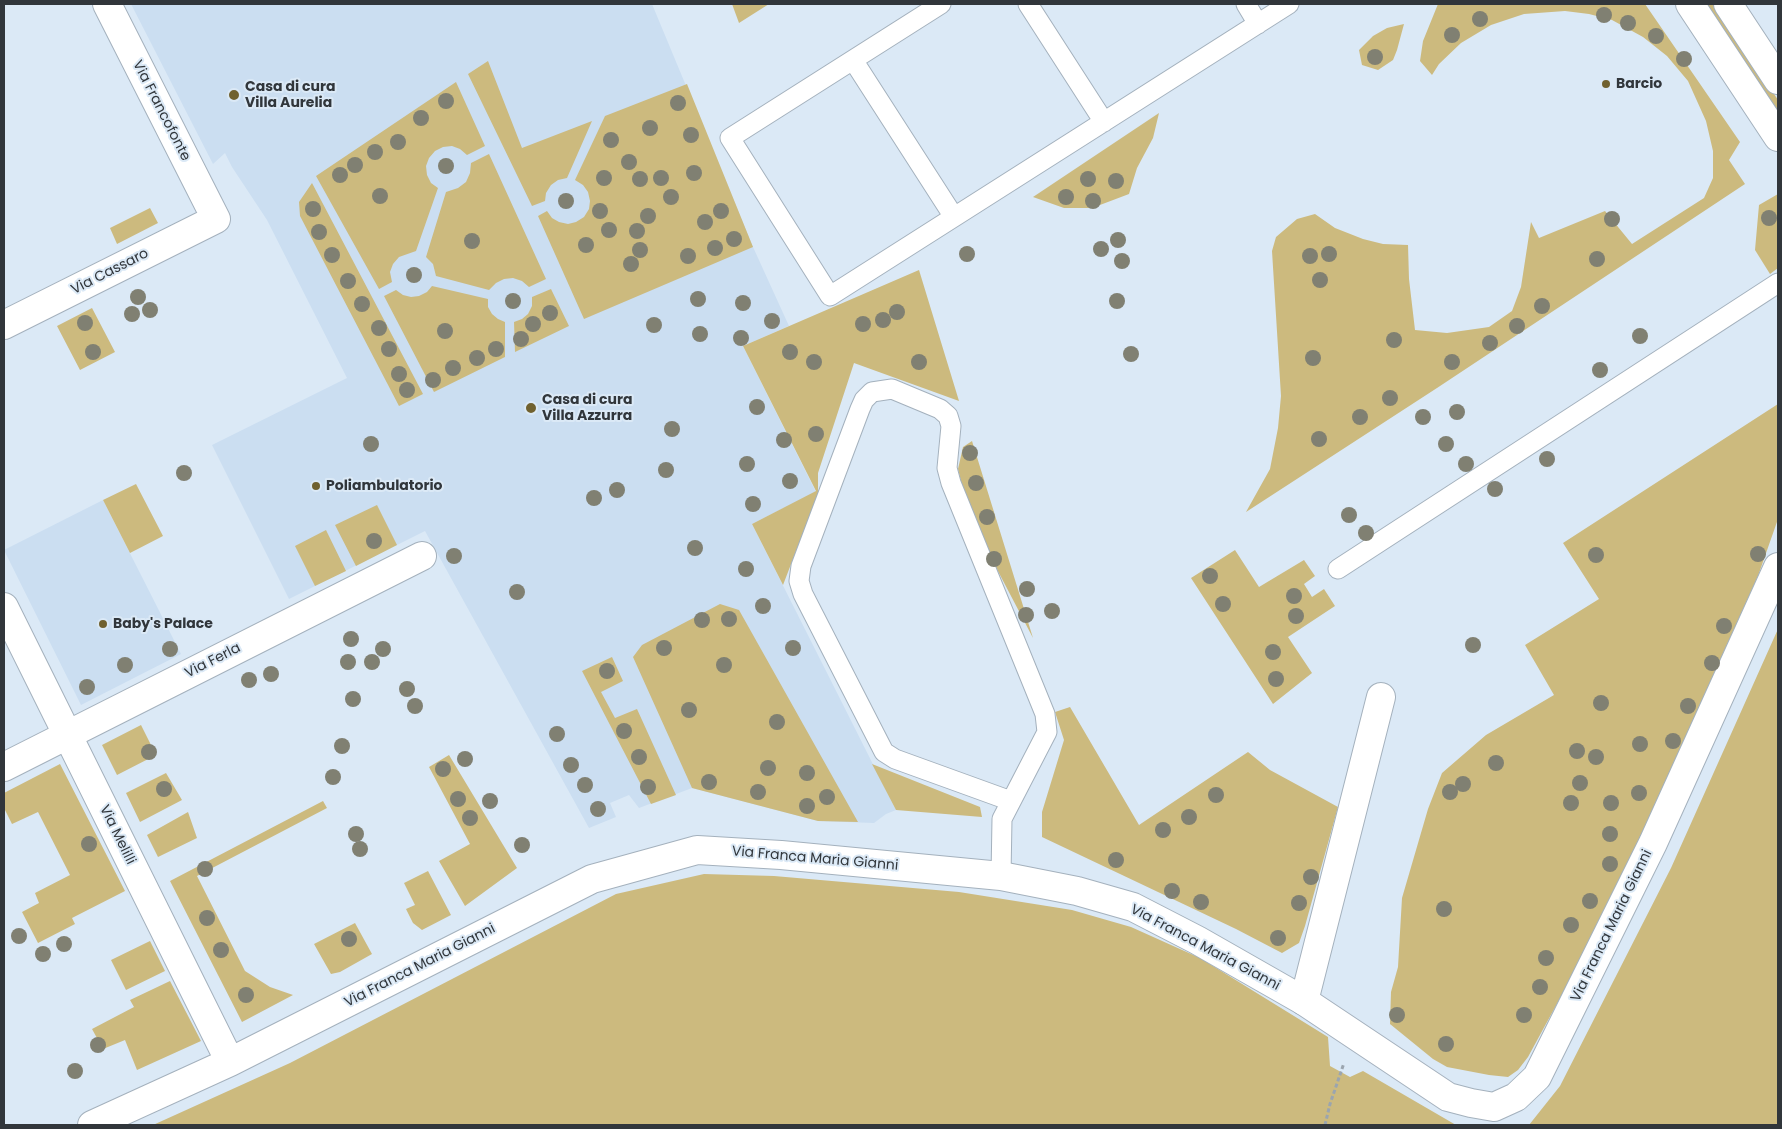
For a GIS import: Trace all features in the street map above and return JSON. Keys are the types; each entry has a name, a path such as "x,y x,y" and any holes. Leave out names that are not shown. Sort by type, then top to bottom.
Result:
{"street":[{"name":"Via Francofonte","path":"107,4 216,219"},
{"path":"1690,4 1778,137"},
{"path":"1728,4 1778,80"},
{"name":"Via Cassaro","path":"4,325 216,219"},
{"name":"Via Ferla","path":"4,766 422,556"},
{"name":"Via Franca Maria Gianni","path":"92,1125 230,1062 592,880 697,850 781,855 1002,876 1077,891 1133,908 1196,940 1304,1001 1448,1097 1494,1107 1516,1097 1537,1077 1653,843 1778,568"},
{"name":"Via Melilli","path":"4,607 230,1062"},
{"path":"1304,1001 1381,697"}],"lane":[{"path":"941,4 730,138 830,296 1290,4"},
{"path":"1028,4 1104,122"},
{"path":"1246,4 1258,24"},
{"path":"853,60 954,217"},
{"path":"1338,569 1778,283"},
{"path":"1002,876 1002,819 1047,732 1045,714 950,483 947,468 951,426 948,416 940,409 892,389 872,392 864,400 860,409 801,566 799,581 803,594 884,752 896,759 1011,801"}],"path":[{"path":"1325,1125 1330,1104 1354,1034"}],"shaded area":[{"name":"Casa di cura Villa Azzurra","path":"131,4 652,4 753,247 789,326 743,346 816,492 752,524 896,810 886,814 874,823 818,821 692,788 639,808 629,795 610,803 616,817 589,828 425,531 289,599 212,445 347,378 267,220 232,167 225,153 213,164"},
{"path":"732,4 769,4 739,23"},
{"path":"1438,4 1645,4 1740,142 1729,160 1745,184 1246,512 1270,469 1278,428 1281,396 1272,251 1276,237 1297,219 1315,214 1335,228 1363,239 1383,244 1408,245 1409,279 1415,330 1447,333 1489,327 1512,311 1521,287 1531,222 1539,238 1605,211 1632,244 1704,198 1713,178 1713,151 1706,121 1688,81 1667,56 1643,37 1612,20 1589,14 1565,11 1524,14 1491,25 1461,43 1439,64 1432,75 1420,61 1423,41"},
{"path":"1706,4 1715,4 1778,100 1778,111"},
{"path":"1404,24 1393,60 1378,70 1362,65 1359,50 1373,36 1387,28"},
{"path":"488,61 522,148 592,121 567,178 558,180 551,185 546,193 545,201 532,206 468,74"},
{"path":"456,82 485,146 467,155 460,149 452,146 443,147 435,151 429,158 426,166 427,175 431,183 438,188 416,251 399,257 393,264 390,272 392,282 379,289 316,176"},
{"path":"687,84 753,247 584,319 538,216 547,211 552,218 568,224 584,217 589,209 588,192 583,185 575,180 605,116"},
{"path":"1159,113 1153,138 1137,168 1129,194 1092,208 1064,208 1033,197"},
{"path":"489,154 546,279 529,287 522,281 513,278 504,279 496,283 489,290 436,276 433,264 426,257 446,192 458,188 466,182 470,173 471,163"},
{"path":"312,183 423,394 399,406 300,216 299,202"},
{"path":"1778,194 1778,268 1770,274 1755,250 1759,205"},
{"path":"150,208 158,223 117,244 110,228"},
{"path":"919,270 959,401 854,363 818,473 818,494 783,585 752,524 816,491 743,346"},
{"path":"432,286 488,299 488,307 492,314 505,322 505,357 434,392 384,296 396,290 403,295 419,296 427,292"},
{"path":"551,289 569,326 515,352 514,322 528,314 532,306 532,297"},
{"path":"92,308 115,352 80,370 57,326"},
{"path":"1778,404 1778,519 1758,576 1639,840 1590,943 1528,1057 1518,1070 1508,1077 1447,1067 1433,1059 1390,1024 1391,992 1398,967 1402,898 1428,809 1442,773 1486,735 1554,695 1525,645 1599,599 1563,543"},
{"path":"972,441 1033,638 978,533 965,498 958,469 963,447"},
{"path":"136,484 163,536 130,553 103,500"},
{"name":"Baby's Palace","path":"103,500 181,654 81,705 4,550"},
{"path":"377,505 397,545 356,566 335,525"},
{"path":"326,530 346,571 315,586 295,546"},
{"path":"1235,550 1259,587 1304,560 1315,576 1304,584 1312,597 1324,589 1335,606 1288,637 1312,673 1273,704 1191,578"},
{"path":"720,604 739,610 858,822 818,821 692,788 633,657 642,645"},
{"path":"1778,629 1778,1125 1529,1125 1560,1086 1671,868"},
{"path":"612,657 623,681 601,692 615,718 637,709 676,795 651,804 582,671"},
{"path":"1070,707 1139,825 1248,752 1270,770 1338,807 1299,943 1282,953 1236,929 1042,837 1042,812 1064,740 1055,712"},
{"path":"141,725 156,755 117,775 102,745"},
{"path":"449,755 517,868 465,906 439,861 470,844 429,767"},
{"path":"60,764 125,891 72,918 75,924 38,943 22,912 39,903 35,893 70,875 38,812 12,824 4,808 4,793"},
{"path":"872,764 980,807 982,817 896,810"},
{"path":"166,773 182,800 140,822 126,793"},
{"path":"323,801 327,808 197,876 245,971 270,987 293,995 242,1022 170,881"},
{"path":"188,812 197,838 158,857 147,835"},
{"path":"428,871 451,915 422,930 413,923 406,909 415,905 404,883"},
{"path":"704,874 774,876 959,892 1072,910 1131,927 1200,958 1328,1037 1330,1066 1350,1077 1363,1071 1456,1125 153,1125 290,1063 616,894"},
{"path":"355,923 372,954 340,972 331,974 314,944"},
{"path":"150,941 165,971 126,990 111,960"},
{"path":"170,981 201,1041 137,1070 125,1040 103,1049 92,1029 134,1007 130,1000"}],"place":[{"name":"Barcio","path":"1606,84"},
{"name":"Casa di cura Villa Aurelia","path":"234,95"},
{"name":"Casa di cura Villa Azzurra","path":"531,408"},
{"name":"Poliambulatorio","path":"316,486"},
{"name":"Baby's Palace","path":"103,624"}]}
